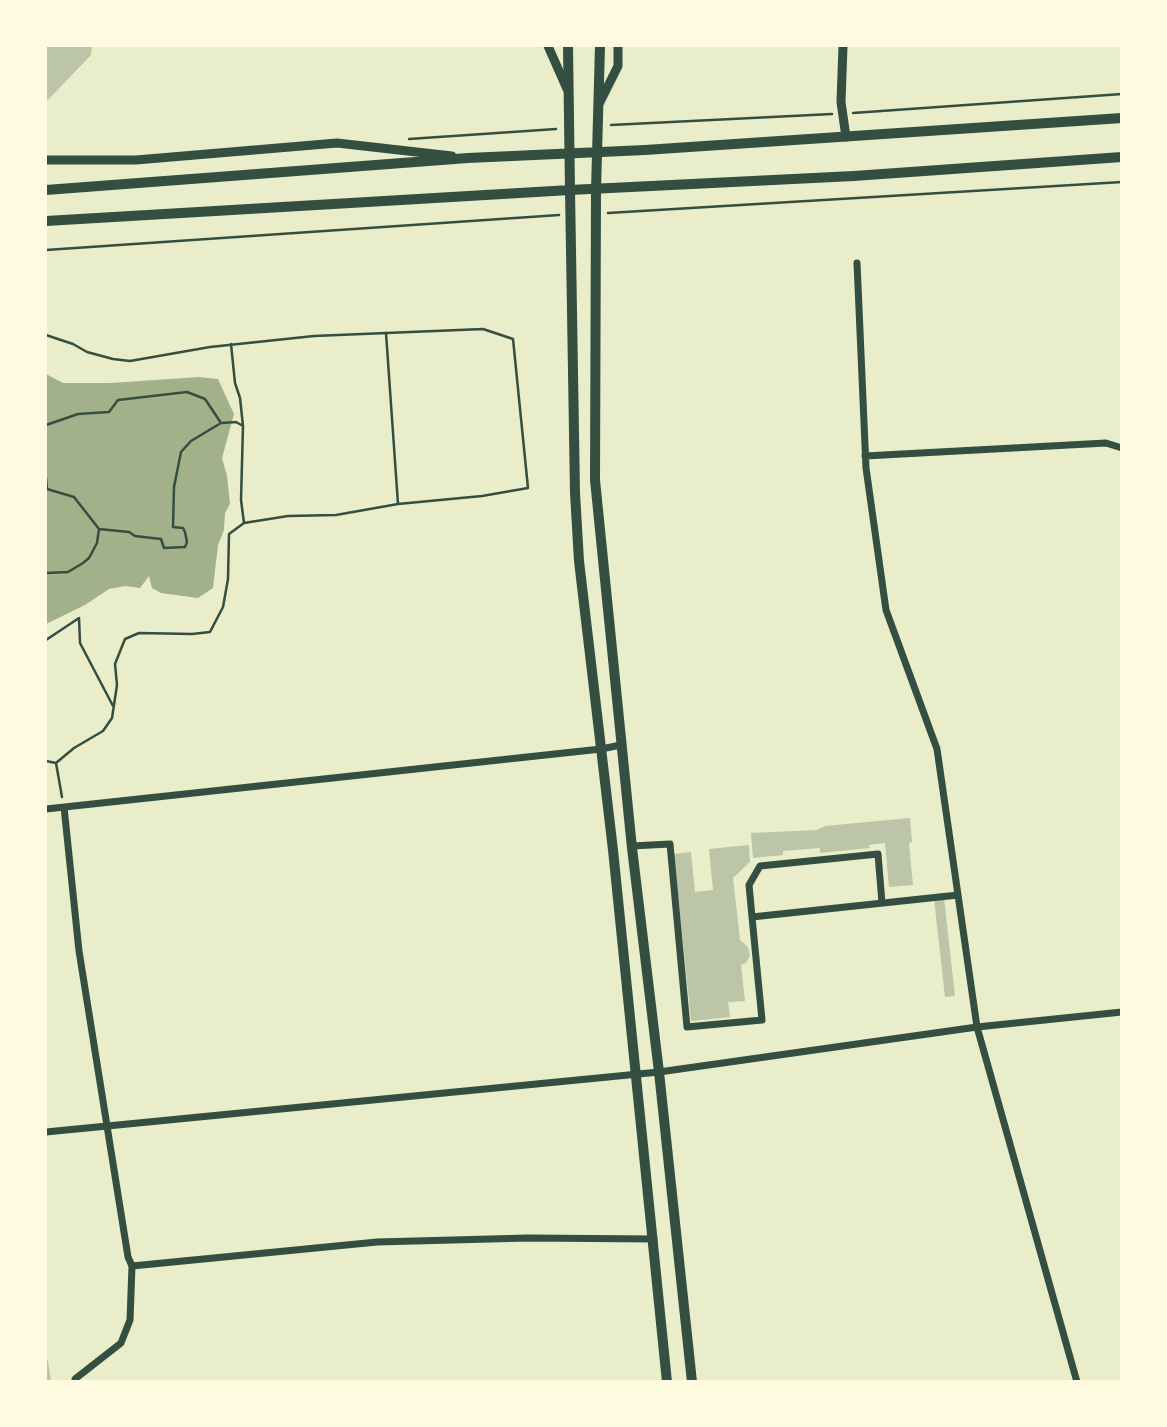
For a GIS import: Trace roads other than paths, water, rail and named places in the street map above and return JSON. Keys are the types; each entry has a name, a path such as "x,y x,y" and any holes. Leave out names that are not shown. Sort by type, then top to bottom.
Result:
{"main road":[{"path":"568,46 575,494 579,561 654,1239 667,1381"},
{"path":"600,46 596,190 595,480 621,745 692,1381"},
{"path":"46,190 468,158 846,137 1122,118"},
{"path":"46,221 854,176 1122,157"}],"street":[{"path":"548,46 568,90"},
{"path":"599,103 618,66 618,46"},
{"path":"843,46 841,114 846,137"},
{"path":"46,160 136,160 337,143 468,158"},
{"path":"857,263 865,456 886,610 937,749 977,1027 1077,1381"},
{"path":"865,456 1106,443 1122,448"},
{"path":"46,809 621,745"},
{"path":"64,807 79,951 128,1257 132,1266 130,1320 121,1343 75,1379 76,1381"},
{"path":"632,846 670,844 687,1027 762,1020 749,885 760,866 878,854 882,903"},
{"path":"752,917 958,895"},
{"path":"46,1132 659,1072 977,1027 1122,1012"},
{"path":"132,1266 377,1242 528,1238 654,1239"}]}
